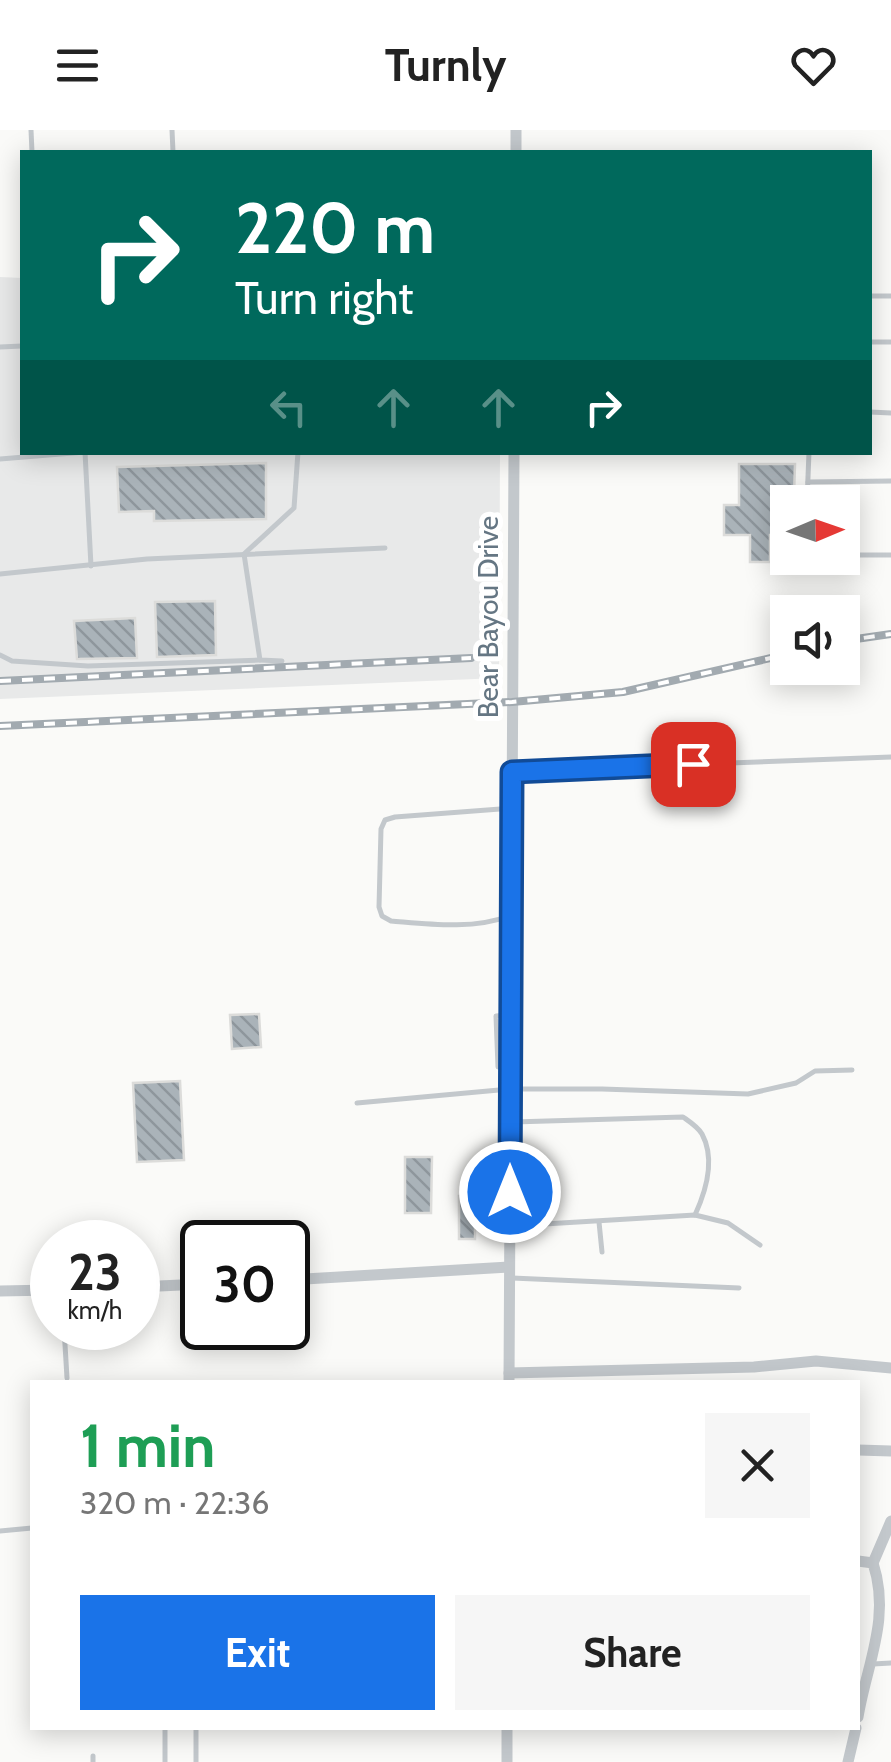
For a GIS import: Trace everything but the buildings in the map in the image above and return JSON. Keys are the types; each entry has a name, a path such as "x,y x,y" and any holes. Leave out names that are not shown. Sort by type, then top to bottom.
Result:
{"street":[{"name":"Bear Bayou Drive","path":"509,1378 514,455"},
{"path":"310,1279 509,1272"},
{"path":"0,1292 30,1291"},
{"path":"509,1378 754,1368 816,1361 891,1368"},
{"path":"860,1450 891,1450"},
{"path":"873,1563 891,1522"},
{"path":"860,1561 873,1563"},
{"path":"860,1690 883,1635 883,1582 873,1563"},
{"path":"506,1762 507,1730"},
{"path":"848,1762 856,1730"}],"lane":[{"path":"0,458 33,455"},
{"path":"84,455 92,566"},
{"path":"244,554 294,508 298,455"},
{"path":"808,485 809,455"},
{"path":"808,482 891,481"},
{"path":"0,574 148,559 385,548"},
{"path":"244,554 260,660"},
{"path":"860,555 891,555"},
{"path":"0,655 12,660 88,666 282,661"},
{"path":"512,772 891,757"},
{"path":"511,914 494,921 424,924 391,921 382,916 380,828 385,820 395,817 512,808"},
{"path":"357,1103 510,1089 748,1094 796,1082 815,1071 852,1070"},
{"path":"510,1122 683,1117 701,1130 709,1152 706,1191 695,1216"},
{"path":"510,1226 695,1216 728,1222 760,1244"},
{"path":"598,1222 602,1252"},
{"path":"509,1272 739,1288"},
{"path":"65,1350 67,1378"},
{"path":"0,1531 30,1528"},
{"path":"873,1664 891,1662"},
{"path":"165,1730 165,1762"},
{"path":"196,1730 196,1762"}],"shaded area":[{"path":"0,277 20,278 20,455 500,455 499,678 0,699"}],"railway":[{"path":"860,638 891,634"},
{"path":"0,681 471,658"},
{"path":"0,726 512,702 623,692 770,658"}],"route":[{"path":"510,1192 512,772 693,764"}]}
